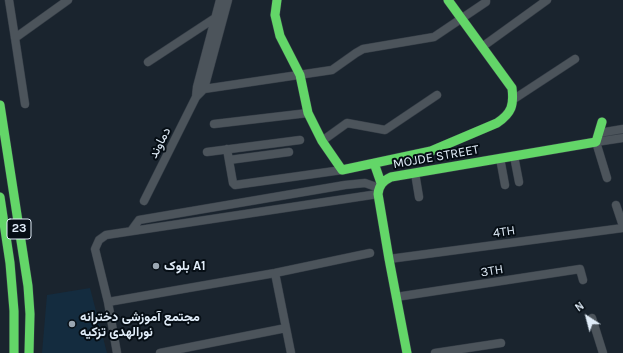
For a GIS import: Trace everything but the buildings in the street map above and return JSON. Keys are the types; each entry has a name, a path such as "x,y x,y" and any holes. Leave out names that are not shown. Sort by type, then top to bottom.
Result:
{"main road":[{"path":"277,0 275,15 280,36 300,75 308,113 322,141 342,170 431,151 497,124 506,118 512,109 514,99 512,88 448,0"},
{"name":"23","path":"0,105 28,286 30,314 29,353"},
{"path":"596,142 602,122"},
{"name":"MOJDE STREET","path":"379,189 385,180 391,177 596,142"},
{"path":"374,163 389,259 407,353"},
{"name":"23","path":"0,197 10,263 14,311 14,353"}],"street":[{"path":"9,0 25,104"},
{"path":"15,38 68,0"},
{"name":"دماوند","path":"196,97 196,87 220,0"},
{"name":"دماوند","path":"144,200 196,97 204,89 228,0"},
{"path":"204,89 332,70 356,52 364,49 434,37 486,2 486,0"},
{"path":"482,47 548,0"},
{"path":"148,62 215,18"},
{"path":"514,99 575,59"},
{"path":"322,141 347,123 385,130 437,95"},
{"path":"214,124 308,113"},
{"path":"599,133 623,129"},
{"path":"607,178 596,142 623,138"},
{"path":"207,152 300,140"},
{"path":"227,150 233,183 235,185 342,170"},
{"path":"229,160 289,152"},
{"path":"514,156 519,182"},
{"path":"500,158 504,184"},
{"path":"415,173 419,197"},
{"path":"131,231 139,220 345,184 365,183 379,189"},
{"path":"117,353 108,302 95,249 99,240 106,235 379,189"},
{"path":"616,205 623,227"},
{"name":"4TH","path":"389,259 623,227"},
{"path":"108,302 275,273 370,253"},
{"name":"3TH","path":"396,297 580,269 583,280"},
{"path":"275,273 291,353"},
{"path":"592,318 603,353"},
{"path":"160,353 286,328"},
{"path":"435,353 501,343"}],"shaded area":[{"name":"مجتمع آموزشی دخترانه نورالهدی تزکیه","path":"90,288 107,353 42,353 47,295"}],"traffic: fast":[{"path":"277,0 275,15 280,36 300,75 308,113 322,141 342,170 431,151 497,123 509,112 513,99 512,88 448,0"},
{"path":"0,105 28,286 30,314 29,353"},
{"path":"407,353 378,194 379,188 382,184 391,177 596,142 602,122"},
{"path":"374,163 381,183"},
{"path":"0,197 10,263 14,311 14,353"}],"place":[{"name":"بلوک A1","path":"156,266"},
{"name":"مجتمع آموزشی دخترانه نورالهدی تزکیه","path":"72,324"}]}
